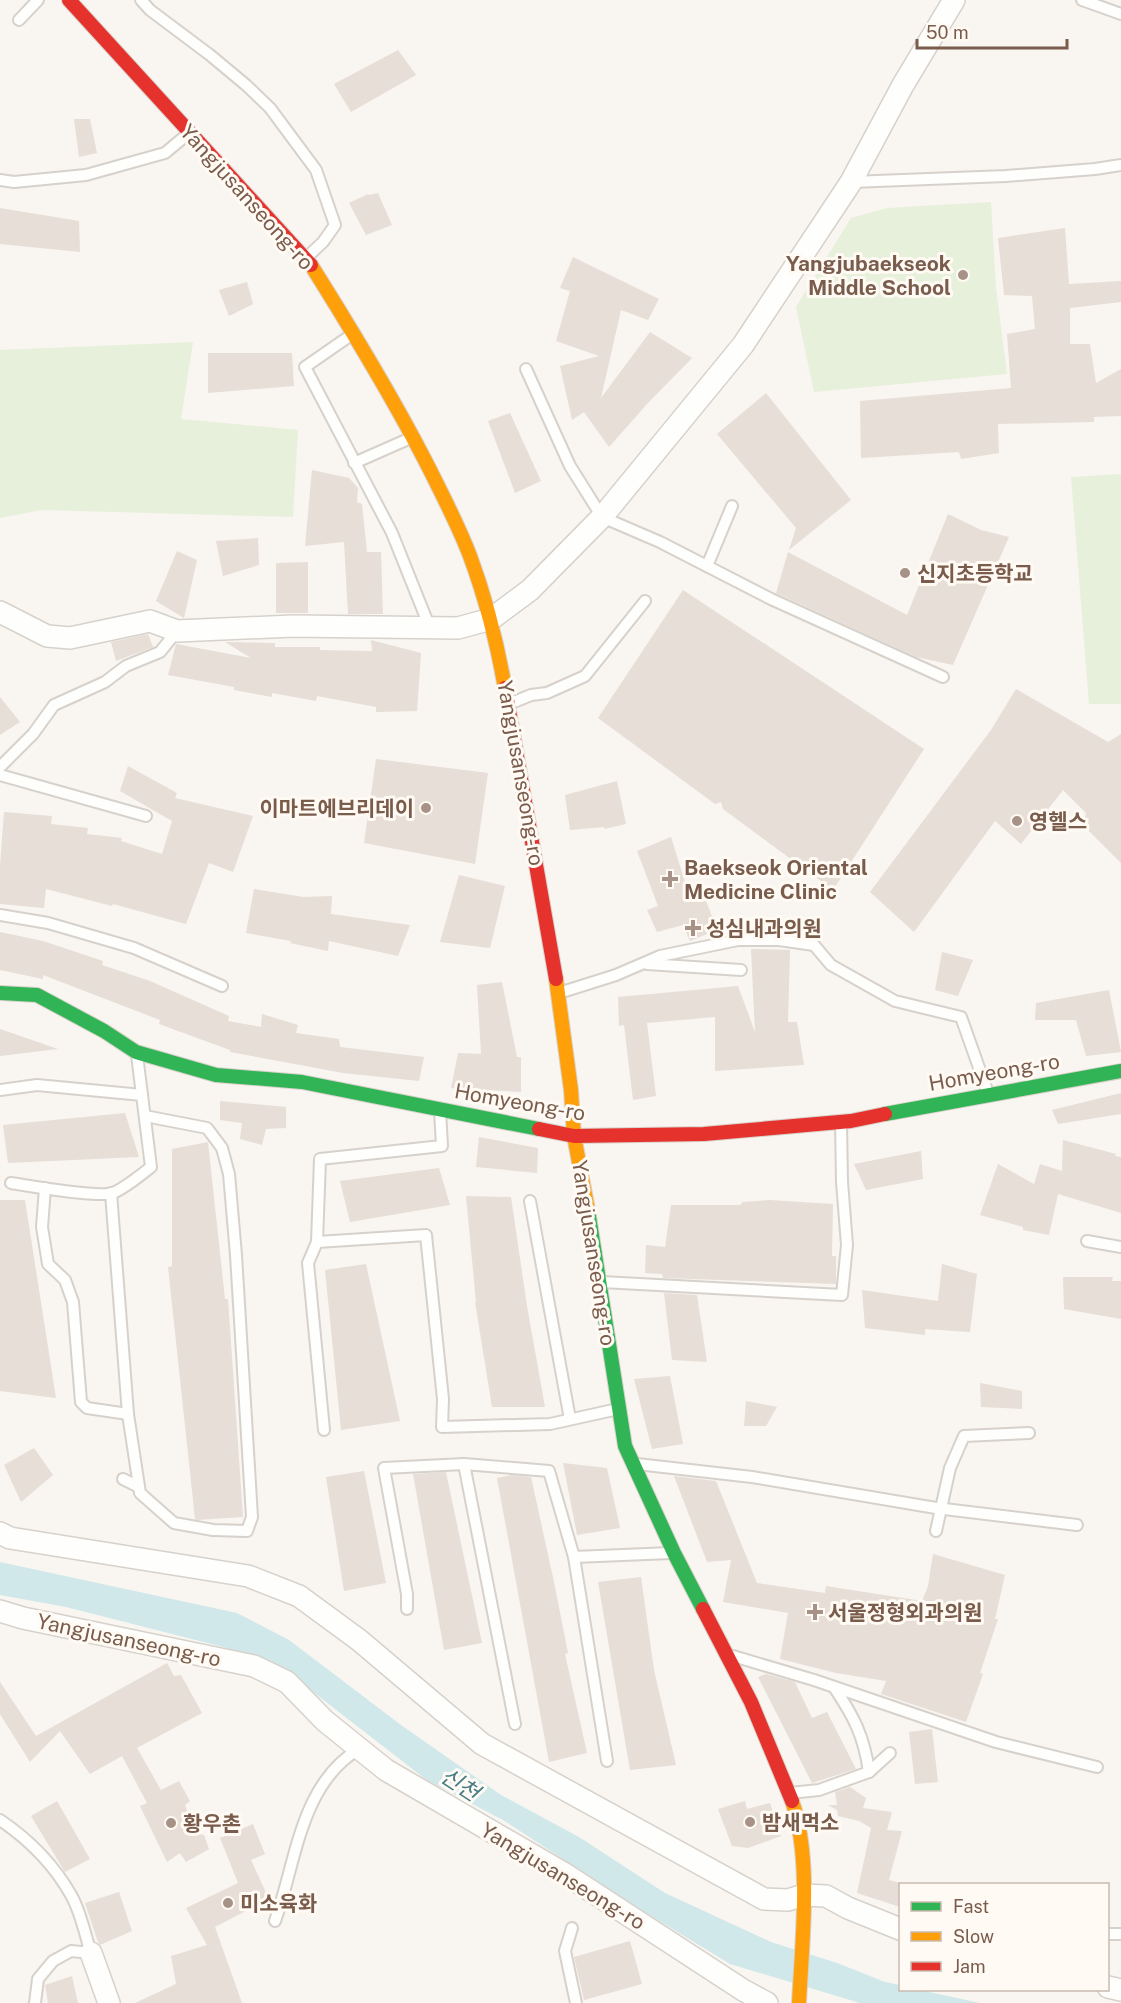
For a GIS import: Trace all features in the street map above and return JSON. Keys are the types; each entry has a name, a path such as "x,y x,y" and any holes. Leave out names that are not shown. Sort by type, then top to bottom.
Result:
{"street":[{"name":"Yangjusanseong-ro","path":"69,0 306,258 354,333 413,437 470,556 491,619 509,704 559,993 571,1090 574,1136 588,1202 625,1446 674,1553 751,1702 793,1804 802,1853 804,1905 800,2000"},
{"path":"0,612 47,636 70,638 150,621 177,631 293,626 458,628 491,619 530,590 602,517 742,345 850,182 903,85 954,0"},
{"name":"Homyeong-ro","path":"0,993 37,995 104,1031 136,1052 216,1075 302,1082 574,1136 704,1134 841,1122 1121,1071"},
{"path":"0,1533 10,1538 248,1576 299,1596 359,1641 482,1744 764,1899 788,1900 804,1905 826,1896 848,1908 899,1929"},
{"name":"Yangjusanseong-ro","path":"0,1611 23,1618 254,1666 287,1683 325,1721 386,1770 565,1874 743,1990 767,2003"},
{"path":"90,1953 109,2003"}],"lane":[{"path":"19,20 38,0"},
{"path":"141,0 150,10 210,55 254,92 270,108 316,170 335,225 323,242 306,258"},
{"path":"1082,0 1121,14"},
{"path":"0,180 14,182 86,175 165,153 189,133"},
{"path":"850,182 1006,176 1121,165"},
{"path":"354,333 305,367 392,533 430,628"},
{"path":"526,369 570,466 602,517 660,542 771,599 943,677"},
{"path":"354,464 413,437"},
{"path":"707,566 732,506"},
{"path":"509,704 531,695 547,693 585,676 645,601"},
{"path":"0,767 33,734 54,705 105,682 126,666 160,652 177,631"},
{"path":"0,775 146,816"},
{"path":"0,915 48,923 134,948 222,986"},
{"path":"559,993 616,975 660,956 738,940 779,940 814,945 831,965 895,1001 961,1017 988,1094"},
{"path":"643,963 741,970"},
{"path":"11,1183 71,1192 111,1193 139,1178 151,1167 136,1052"},
{"path":"0,1090 37,1085 142,1095"},
{"path":"324,1430 308,1263 317,1242 320,1159 442,1146 440,1110"},
{"path":"111,1193 128,1414 140,1493 174,1523 213,1530 247,1531 252,1517 229,1174 222,1148 207,1128 145,1116"},
{"path":"599,1282 842,1295 847,1245 842,1182 841,1122"},
{"path":"45,1188 42,1227 48,1264 65,1280 73,1302 81,1402 87,1408 128,1414"},
{"path":"530,1202 570,1419"},
{"path":"317,1242 426,1234 443,1399 442,1427 550,1424 618,1409"},
{"path":"1087,1241 1121,1246"},
{"path":"936,1531 950,1468 964,1436 1029,1432"},
{"path":"464,1464 515,1724"},
{"path":"407,1609 384,1468 464,1464 549,1470 574,1557 607,1761"},
{"path":"633,1464 752,1477 941,1508 1077,1525"},
{"path":"123,1479 139,1487"},
{"path":"574,1557 674,1553"},
{"path":"728,1654 996,1742 1097,1767"},
{"path":"834,1687 855,1719 867,1756 869,1772"},
{"path":"275,1922 302,1827 326,1778 347,1756 359,1749"},
{"path":"788,1793 819,1790 869,1772 890,1753"},
{"path":"0,1820 22,1835 54,1869 72,1896 90,1953 72,1951 53,1961 38,1978 35,2003"},
{"path":"572,1928 565,1951 576,2003"}],"green space":[{"path":"991,202 996,288 1007,374 814,392 796,307 851,218 887,208"},
{"path":"193,342 181,419 298,430 293,517 42,510 0,518 0,350"},
{"path":"1121,474 1121,704 1089,704 1071,477"}],"water":[{"name":"신천","path":"0,1562 237,1613 289,1640 401,1725 501,1795 579,1837 665,1893 771,1942 899,1985 899,1991 925,1991 980,2003 860,2003 730,1964 643,1911 503,1820 428,1781 286,1671 227,1648 66,1607 0,1595"}],"building":[{"path":"398,50 416,75 351,112 334,84"},
{"path":"74,119 90,119 97,153 79,157"},
{"path":"378,193 392,225 366,235 349,203 368,194"},
{"path":"0,208 79,221 80,252 0,244"},
{"path":"1065,228 1069,284 1121,281 1121,302 1070,308 1070,344 1090,344 1096,383 1121,369 1121,416 1094,417 1094,422 998,424 999,453 961,459 959,452 861,458 860,401 1011,388 1007,334 1035,329 1032,296 1004,295 998,238"},
{"path":"573,257 659,299 648,320 621,310 601,398 650,332 692,358 609,447 584,412 572,420 560,366 599,356 556,341 570,291 560,288"},
{"path":"247,282 253,304 229,316 219,290"},
{"path":"208,353 292,353 294,386 208,393"},
{"path":"766,393 851,500 789,550 796,528 717,434"},
{"path":"510,413 541,481 515,493 488,421"},
{"path":"312,470 349,478 358,488 357,502 362,504 367,552 381,552 383,614 348,614 344,542 305,546"},
{"path":"948,514 981,530 1009,537 953,665 916,657 776,593 788,552 907,615"},
{"path":"258,538 259,565 223,576 216,541"},
{"path":"177,551 197,560 184,618 156,601"},
{"path":"308,562 308,613 276,613 276,563"},
{"path":"683,590 924,749 833,890 723,809 721,802 715,804 598,718"},
{"path":"148,634 153,647 116,661 111,642"},
{"path":"371,640 421,653 417,711 376,712 376,707 317,696 316,701 272,693 272,697 234,690 234,687 168,675 176,644 251,658 225,642 275,643 275,647 320,647 320,650 372,651"},
{"path":"1016,689 1108,742 1121,734 1121,863 1083,825 1086,813 1063,790 1021,844 995,821 914,932 870,892 991,730"},
{"path":"0,697 20,722 0,735"},
{"name":"이마트에브리데이","path":"376,759 488,773 475,864 364,843"},
{"path":"128,766 177,793 175,798 253,816 233,872 209,863 186,924 46,889 44,908 0,904 4,812 52,816 51,824 88,828 87,834 122,838 121,841 162,854 172,821 120,791"},
{"path":"617,781 626,824 604,829 604,827 570,830 565,795"},
{"path":"671,837 689,895 702,890 717,930 690,941 683,925 657,932 647,910 658,906 637,851"},
{"path":"459,875 505,886 490,948 440,942"},
{"path":"254,889 303,897 332,896 331,914 410,925 398,956 329,941 328,951 290,943 291,941 246,933"},
{"path":"0,932 43,941 103,961 102,965 150,981 229,1016 228,1021 261,1027 262,1014 298,1025 296,1033 339,1039 340,1047 424,1057 419,1081 343,1073 230,1052 230,1050 159,1024 160,1020 43,975 43,979 0,970"},
{"path":"751,949 790,950 788,1022 797,1022 804,1065 715,1071 715,1017 647,1023 656,1096 633,1100 624,1025 619,1026 618,997 738,986 755,1032"},
{"path":"942,952 973,960 958,996 935,990"},
{"path":"502,982 517,1057 521,1057 521,1092 451,1088 458,1053 481,1054 477,985"},
{"path":"1109,990 1121,1052 1086,1056 1076,1020 1035,1020 1036,1003"},
{"path":"0,1029 58,1049 0,1056"},
{"path":"1121,1093 1121,1114 1058,1124 1052,1110"},
{"path":"220,1101 286,1107 286,1128 266,1129 262,1145 240,1139 242,1123 220,1120"},
{"path":"125,1113 139,1157 8,1163 3,1125"},
{"path":"479,1137 538,1148 537,1173 476,1167"},
{"path":"1063,1140 1121,1157 1121,1213 1058,1194 1049,1235 1023,1230 1023,1227 980,1215 998,1164 1034,1184 1040,1164 1062,1171"},
{"path":"208,1142 225,1299 228,1299 243,1517 197,1520 195,1519 168,1267 172,1266 172,1149"},
{"path":"921,1151 923,1179 866,1190 854,1164"},
{"path":"439,1168 450,1205 350,1222 340,1181"},
{"path":"466,1196 511,1197 545,1407 492,1407 475,1302"},
{"path":"0,1200 25,1200 56,1398 0,1391"},
{"path":"769,1200 833,1204 832,1256 836,1256 836,1284 663,1278 662,1274 645,1273 646,1245 665,1247 671,1205 740,1205 743,1202"},
{"path":"366,1264 400,1421 341,1430 325,1270"},
{"path":"942,1264 977,1274 970,1332 925,1329 925,1335 865,1328 862,1290 938,1301"},
{"path":"1063,1277 1113,1277 1112,1281 1121,1281 1121,1319 1064,1309"},
{"path":"664,1293 697,1295 707,1362 672,1360"},
{"path":"670,1376 683,1444 652,1449 634,1379"},
{"path":"980,1383 1022,1391 1022,1409 981,1407"},
{"path":"746,1401 777,1407 766,1426 744,1426"},
{"path":"34,1448 53,1475 21,1502 4,1465"},
{"path":"563,1463 607,1468 620,1528 577,1535"},
{"path":"364,1471 386,1583 344,1591 326,1477"},
{"path":"446,1472 482,1643 444,1650 413,1474"},
{"path":"512,1475 531,1477 568,1653 565,1654 587,1753 549,1762 497,1478"},
{"path":"674,1476 716,1481 757,1583 825,1593 826,1586 922,1601 928,1586 933,1554 1005,1575 995,1619 998,1619 980,1673 983,1674 966,1722 881,1694 886,1681 836,1673 780,1659 788,1613 723,1602 731,1560 707,1562"},
{"path":"641,1577 654,1670 676,1765 630,1770 598,1582"},
{"path":"167,1663 174,1676 181,1675 202,1713 137,1748 161,1790 179,1781 190,1801 185,1805 196,1833 204,1835 209,1849 186,1862 180,1853 167,1862 140,1806 147,1803 122,1756 90,1774 60,1731 30,1762 0,1714 0,1682 36,1736"},
{"path":"766,1674 795,1682 812,1718 827,1712 856,1769 812,1783 758,1677"},
{"path":"932,1729 938,1782 915,1784 909,1732"},
{"path":"850,1787 866,1798 863,1808 892,1812 887,1830 902,1831 889,1880 900,1883 899,1907 857,1893 871,1828 859,1821 838,1816 837,1810 828,1805 837,1805 835,1792"},
{"path":"57,1801 90,1859 65,1872 31,1816"},
{"name":"밤새먹소","path":"745,1801 747,1809 770,1803 781,1836 748,1848 732,1846 718,1809"},
{"path":"253,1824 265,1854 251,1860 269,1899 215,1927 242,2003 135,2003 176,1984 171,1956 207,1945 186,1908 238,1883 220,1838"},
{"path":"119,1892 132,1931 100,1945 85,1903"},
{"path":"630,1941 642,1984 584,2000 574,1957"},
{"path":"72,1976 78,2003 48,2003 45,1985"}],"traffic: fast":[{"path":"0,993 37,995 104,1031 136,1052 216,1075 302,1082 539,1129"},
{"path":"885,1114 1121,1071"},
{"path":"588,1210 625,1446 674,1553 703,1609"}],"traffic: slow":[{"path":"311,265 402,417 456,523 470,556 486,605 505,688"},
{"path":"556,979 571,1090 574,1136 588,1210"},
{"path":"792,1801 802,1848 804,1874 799,2003"}],"traffic: jam":[{"path":"69,0 311,265"},
{"path":"505,688 556,979"},
{"path":"539,1129 574,1136 704,1134 851,1121 885,1114"},
{"path":"703,1609 751,1702 792,1801"}],"place":[{"name":"Yangjubaekseok Middle School","path":"963,275"},
{"name":"신지초등학교","path":"905,573"},
{"name":"이마트에브리데이","path":"426,808"},
{"name":"영헬스","path":"1017,821"},
{"name":"Baekseok Oriental Medicine Clinic","path":"670,879"},
{"name":"성심내과의원","path":"693,928"},
{"name":"서울정형외과의원","path":"815,1612"},
{"name":"밤새먹소","path":"750,1822"},
{"name":"황우촌","path":"171,1823"},
{"name":"미소육화","path":"228,1903"}]}
